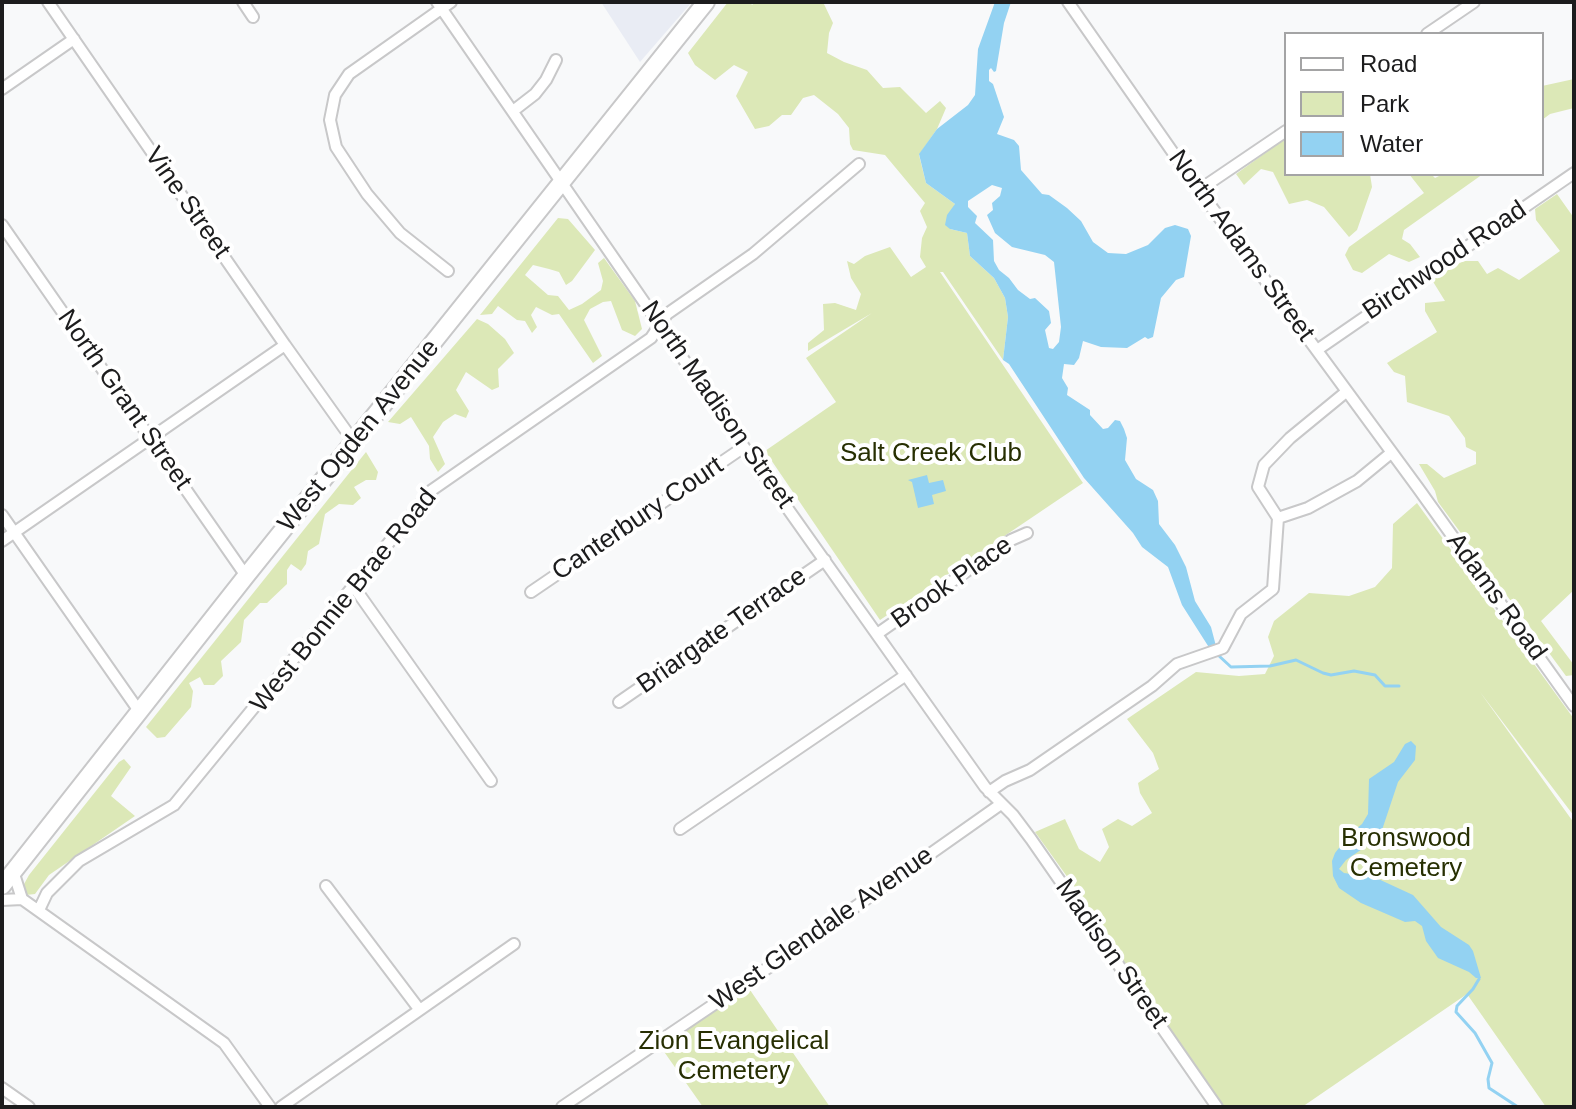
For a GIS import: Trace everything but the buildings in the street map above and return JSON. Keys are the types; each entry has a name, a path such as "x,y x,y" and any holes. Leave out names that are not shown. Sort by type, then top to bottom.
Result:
{"main road":[{"name":"West Ogden Avenue","path":"2,886 706,2"}],"street":[{"name":"Vine Street","path":"48,2 285,345"},
{"path":"243,2 253,17"},
{"name":"North Adams Street","path":"1069,2 1199,190 1418,488"},
{"path":"1430,32 1474,2"},
{"path":"443,4 349,74 335,95 330,120 336,147 367,194 400,233 448,271"},
{"name":"North Madison Street","path":"443,4 561,184 744,447 989,792 1001,804"},
{"path":"2,89 74,39"},
{"path":"513,111 535,94 556,60"},
{"path":"1199,190 1284,132"},
{"name":"West Bonnie Brae Road","path":"39,910 47,893 79,861 174,805 425,498 439,485 651,338 667,314 753,254 859,164"},
{"name":"Birchwood Road","path":"1317,350 1574,173"},
{"name":"North Grant Street","path":"2,225 246,576"},
{"path":"2,541 285,345 354,442"},
{"path":"989,792 1055,754 1152,686 1177,664 1223,648 1241,614 1273,589 1278,518 1258,487 1264,465 1290,438 1346,392"},
{"name":"Canterbury Court","path":"531,592 744,447"},
{"path":"1278,518 1308,508 1357,481 1391,453"},
{"name":"Adams Road","path":"1418,488 1574,705"},
{"path":"2,515 139,711"},
{"name":"Brook Place","path":"877,634 1011,540 1027,533"},
{"name":"Briargate Terrace","path":"619,702 825,560"},
{"path":"354,587 491,781"},
{"path":"680,829 906,675"},
{"name":"West Glendale Avenue","path":"562,1107 784,957 1001,804"},
{"name":"Madison Street","path":"1001,804 1031,839 1217,1107"},
{"path":"13,871 22,899"},
{"path":"326,886 419,1009"},
{"path":"2,900 22,899 224,1043 270,1107"},
{"path":"281,1107 514,944"},
{"path":"2,1088 29,1107"}],"shaded area":[{"path":"601,2 692,2 640,62"}],"green space":[{"name":"Salt Creek Club","path":"728,2 750,2 752,5 755,2 823,2 833,23 827,53 867,70 883,88 900,87 926,113 940,101 946,108 937,129 919,155 926,183 955,204 950,229 967,233 970,256 994,278 1005,298 1008,317 1003,360 943,272 940,272 1083,483 880,620 765,451 836,402 806,358 872,313 808,351 808,343 824,330 823,304 835,303 856,310 861,294 851,278 847,261 854,264 865,256 890,247 911,277 926,267 920,257 927,227 920,211 925,203 885,155 853,150 849,128 838,114 814,95 803,98 791,115 782,115 769,126 755,129 736,96 748,72 734,65 715,80 695,65 688,53"},
{"path":"1574,79 1574,108 1544,118 1544,86"},
{"path":"1284,139 1284,176 1370,176 1372,187 1357,230 1349,237 1324,207 1307,200 1289,204 1273,172 1261,169 1244,185 1236,174"},
{"path":"1411,176 1480,176 1404,230 1402,239 1420,257 1409,262 1389,254 1362,273 1353,270 1345,255 1349,247 1424,193"},
{"path":"1557,194 1574,218 1574,590 1541,621 1574,665 1574,675 1566,676 1438,502 1419,464 1427,464 1444,478 1476,464 1476,452 1466,447 1465,438 1449,416 1407,402 1405,376 1394,372 1387,363 1437,332 1425,311 1425,303 1445,301 1432,280 1463,261 1478,261 1487,274 1498,268 1519,280 1560,251 1536,220 1535,209"},
{"path":"558,218 568,219 595,250 566,285 559,272 533,265 525,275 548,295 558,296 569,310 601,290 603,281 598,263 604,258 635,301 642,329 635,336 622,330 611,301 590,309 584,320 602,356 593,363 559,314 552,315 536,307 531,315 537,327 532,333 525,321 517,320 498,306 492,314 480,315"},
{"path":"477,319 505,339 514,353 498,369 499,387 492,390 466,372 456,390 469,411 466,418 455,414 443,422 433,437 445,464 438,472 430,459 429,446 411,417 400,424 388,422"},
{"path":"366,452 378,472 376,480 366,480 354,487 361,498 353,505 339,504 325,514 319,544 308,551 306,564 301,571 291,564 287,570 287,584 267,603 260,603 244,620 241,642 221,661 223,676 214,685 204,685 200,677 189,683 193,691 191,707 165,737 157,738 146,727"},
{"name":"Bronswood Cemetery","path":"1417,503 1574,719 1574,816 1480,692 1574,823 1574,1107 1546,1107 1467,994 1302,1107 1224,1107 1078,899 1081,896 1035,832 1065,819 1079,849 1100,862 1109,847 1102,829 1118,819 1132,826 1152,813 1140,793 1138,783 1159,769 1153,753 1127,719 1196,672 1239,676 1265,674 1274,656 1268,637 1274,621 1309,593 1349,596 1375,587 1392,568 1393,524"},
{"path":"124,759 131,767 111,796 135,816 49,875 35,894 26,895 23,886 29,875"},
{"name":"Zion Evangelical Cemetery","path":"748,987 830,1107 703,1107 660,1046"}],"water":[{"path":"995,2 1011,2 996,71 989,70 989,81 993,84 1004,117 997,134 1014,140 1019,146 1021,170 1042,194 1049,195 1081,221 1093,242 1108,253 1126,254 1148,245 1165,228 1175,225 1188,229 1191,236 1184,277 1176,280 1161,298 1153,337 1145,337 1127,348 1101,347 1083,341 1074,365 1064,364 1062,378 1068,388 1067,395 1090,410 1090,415 1103,429 1115,420 1120,421 1127,438 1125,460 1136,479 1153,490 1158,501 1159,524 1175,545 1186,567 1195,601 1211,627 1216,646 1210,649 1182,605 1168,567 1142,547 1084,478 1009,364 1003,360 1008,317 1005,298 994,278 970,256 967,233 945,225 947,215 955,204 926,183 919,154 937,129 968,105 975,95 978,49","holes":["992,185 1002,188 1000,196 992,203 993,210 987,215 995,233 1012,247 1045,255 1054,262 1061,327 1059,342 1053,349 1049,348 1045,330 1051,323 1049,311 1035,298 1030,299 1018,290 999,270 994,261 993,240 975,223 977,216 968,207 968,201"]},
{"path":"927,475 929,483 943,480 946,491 932,495 934,504 918,508 912,482 908,480"},
{"path":"1411,741 1416,746 1415,760 1398,782 1381,833 1339,869 1344,873 1374,877 1413,895 1441,927 1469,945 1481,978 1438,958 1426,941 1422,926 1415,921 1405,922 1361,903 1339,888 1333,876 1335,853 1368,814 1369,779 1394,762 1405,744"}],"waterway":[{"path":"1218,655 1231,667 1270,666 1296,660 1323,673 1331,675 1354,671 1375,675 1385,686 1399,686"},
{"path":"1479,979 1457,1006 1456,1012 1475,1033 1492,1063 1489,1088 1518,1107"}]}
